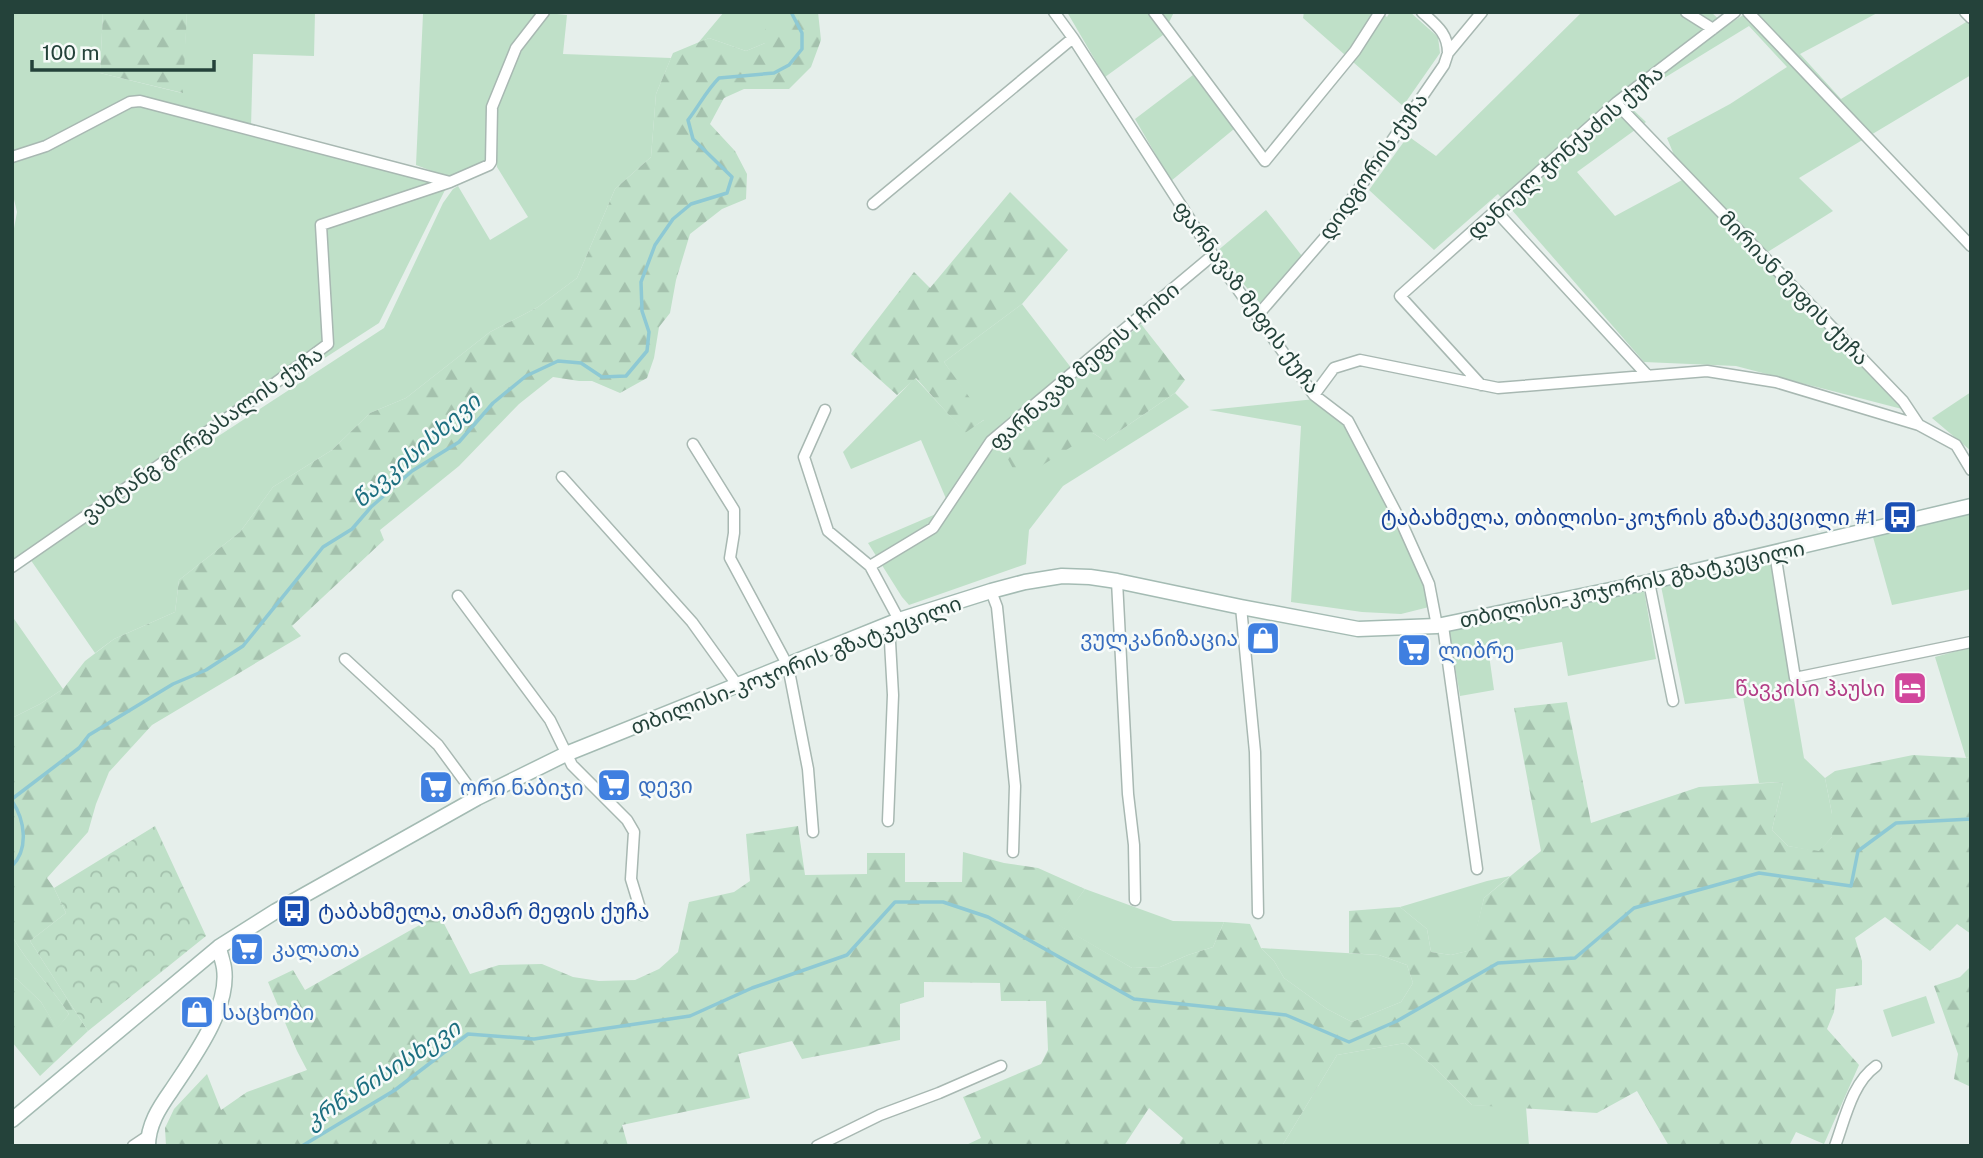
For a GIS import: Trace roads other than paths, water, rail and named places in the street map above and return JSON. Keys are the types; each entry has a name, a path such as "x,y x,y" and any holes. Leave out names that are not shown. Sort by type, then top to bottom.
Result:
{"main road":[{"name":"თბილისი-კოჯორის გზატკეცილი","path":"12,1120 219,947 276,911 477,798 566,754 894,622 991,591 1062,576 1118,581 1358,629 1440,626 1649,582 1971,506"},
{"path":"148,1141 152,1123 162,1104 201,1047 215,1016 223,988 224,970 219,947"}],"street":[{"path":"12,157 46,146 130,102 140,101 450,182 484,168 491,162 492,107 516,48 544,12"},
{"name":"ფარნავაზ მეფის ქუჩა","path":"1054,12 1213,255 1314,395 1348,421 1403,526 1429,584 1440,626 1476,869"},
{"path":"1154,12 1265,161 1355,51 1380,12"},
{"path":"1422,12 1444,33 1448,53"},
{"name":"დიდგორის ქუჩა","path":"1257,316 1332,228 1444,65 1448,53 1482,12"},
{"path":"1686,12 1713,29"},
{"name":"დანიელ ჭონქაძის ქუჩა","path":"1482,385 1400,296 1616,103 1735,12"},
{"path":"1748,12 1971,246"},
{"path":"1965,12 1971,18"},
{"path":"873,204 1073,38"},
{"name":"მირიან მეფის ქუჩა","path":"1616,103 1903,401 1919,425 1956,445 1971,470"},
{"name":"ვახტანგ გორგასალის ქუჩა","path":"12,567 229,417 328,344 321,225 450,182"},
{"path":"1495,210 1647,375"},
{"name":"ფარნავაზ მეფის I ჩიხი","path":"870,566 933,528 991,441 1213,255"},
{"path":"1314,395 1334,368 1360,360 1498,388 1707,372 1776,382 1919,425"},
{"path":"825,410 804,457 828,531 870,566 894,622 888,821"},
{"path":"693,444 734,510 730,558 788,666 808,769 813,832"},
{"path":"562,477 692,622 738,686"},
{"path":"1775,553 1795,678 1971,642"},
{"path":"1118,581 1135,900"},
{"path":"1649,582 1673,701"},
{"path":"991,591 997,607 1015,786 1013,852"},
{"path":"458,596 550,720 572,765 627,820 634,832 631,878 642,915"},
{"path":"1241,607 1255,752 1258,914"},
{"path":"345,659 438,745 477,798"},
{"path":"817,1146 880,1115 1001,1066"},
{"path":"1835,1146 1856,1089 1865,1074 1876,1066"},
{"path":"133,1146 148,1141"}],"waterway":[{"name":"წავკისისხევი","path":"12,799 79,748 89,735 173,684 206,670 243,646 323,547 352,529 371,507 412,471 459,442 493,403 526,376 558,361 581,363 602,377 626,376 647,351 649,332 642,311 641,282 655,245 673,219 691,204 727,193 732,177 693,139 688,120 719,78 774,73 789,65 802,49 802,33 791,12"},
{"name":"წავკისისხევი","path":"12,801 20,817 23,834 21,851 12,866"},
{"name":"კრწანისისხევი","path":"302,1146 395,1090 468,1034 534,1039 690,1016 752,988 847,955 895,902 943,902 988,917 1134,999 1286,1015 1349,1042 1397,1021 1498,963 1575,958 1634,908 1759,873 1851,886 1858,851 1896,823 1971,819"}],"place":[{"name":"ტაბახმელა, თბილისი-კოჯრის გზატკეცილი #1","path":"1900,517"},
{"name":"ვულკანიზაცია","path":"1263,638"},
{"name":"ლიბრე","path":"1414,650"},
{"name":"წავკისი ჰაუსი","path":"1910,688"},
{"name":"დევი","path":"614,785"},
{"name":"ორი ნაბიჯი","path":"436,787"},
{"name":"ტაბახმელა, თამარ მეფის ქუჩა","path":"294,911"},
{"name":"კალათა","path":"247,949"},
{"name":"საცხობი","path":"197,1012"}]}
